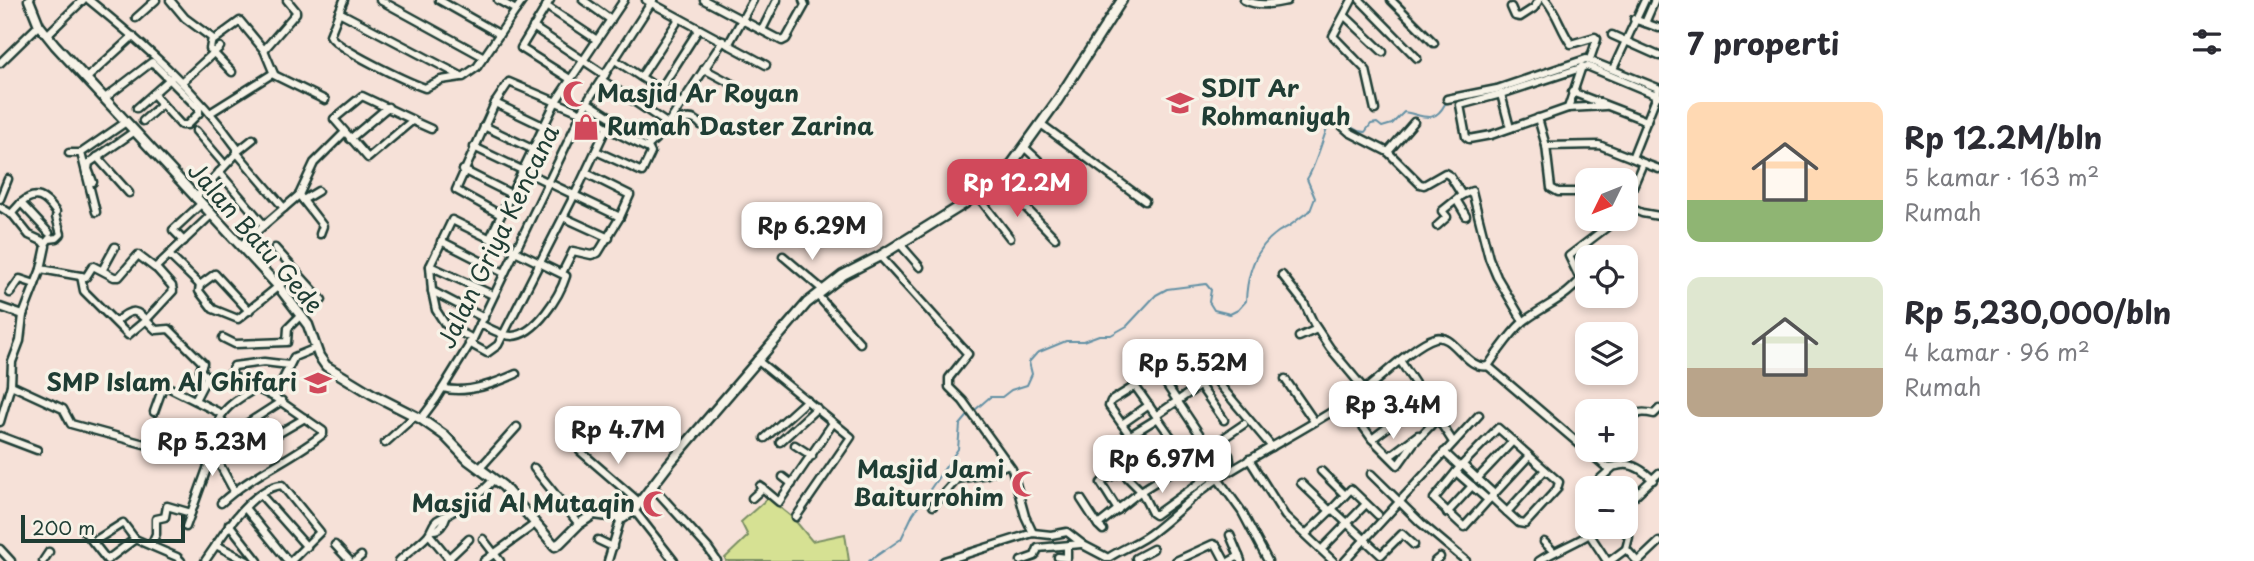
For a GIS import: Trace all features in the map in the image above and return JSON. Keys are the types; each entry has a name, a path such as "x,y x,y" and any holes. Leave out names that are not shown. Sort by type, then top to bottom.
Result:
{"street":[{"name":"Jalan Batu Gede","path":"29,0 47,35 279,287 311,330 316,348 326,366 372,394 418,417 444,435 458,450 494,478 555,546 591,515 599,513 621,518"},
{"path":"47,35 83,0"},
{"path":"89,0 182,82 210,113 236,146 237,152 284,208"},
{"path":"136,18 156,0"},
{"path":"170,0 182,15 214,40"},
{"path":"264,50 296,13 287,0"},
{"path":"344,0 329,37 383,69 425,88 441,80 463,77 474,70 523,0"},
{"path":"380,0 484,57"},
{"path":"439,0 499,34"},
{"path":"452,7 456,0"},
{"path":"498,0 516,10"},
{"path":"583,0 611,20"},
{"path":"490,238 556,101 624,0"},
{"path":"704,0 782,41 805,5 803,0"},
{"path":"649,145 669,125 753,0"},
{"path":"762,30 777,0"},
{"path":"608,561 621,518 653,487 669,464 757,360 820,292 843,275 880,256 999,180 1041,124 1122,0"},
{"path":"1244,0 1257,5 1287,1"},
{"path":"1352,0 1333,37 1366,70 1375,110"},
{"path":"1360,0 1417,58"},
{"path":"1391,0 1434,43"},
{"path":"1511,7 1515,16 1520,18 1534,8 1539,0"},
{"path":"1546,0 1572,44 1595,37 1597,39 1590,59"},
{"path":"1613,69 1644,0"},
{"path":"1645,23 1655,0"},
{"path":"650,1 766,65"},
{"name":"Jalan Griya Kencana","path":"385,443 418,417 443,388 482,321 587,102 650,1"},
{"path":"570,79 522,49 548,3 597,40"},
{"path":"339,12 463,77"},
{"path":"1345,16 1383,52"},
{"path":"641,77 679,19"},
{"path":"1634,19 1659,28"},
{"path":"232,72 217,50 210,48 214,40 239,20 264,50 274,74 325,100"},
{"path":"0,63 40,25"},
{"path":"533,27 669,125"},
{"path":"660,90 699,29"},
{"path":"1612,35 1659,56"},
{"path":"86,79 133,36"},
{"path":"182,82 217,50"},
{"path":"1447,99 1497,89 1590,59 1658,88 1658,95 1632,158"},
{"path":"615,60 682,104"},
{"path":"105,98 150,62 155,63 171,78 199,108 199,113 187,125 182,125 153,94"},
{"path":"1605,106 1568,108 1491,135 1469,139 1466,137 1461,104 1501,94 1582,66 1590,66 1658,95"},
{"path":"1568,108 1582,66"},
{"path":"705,69 736,86"},
{"path":"210,113 274,74"},
{"path":"137,108 171,78"},
{"path":"501,215 456,191 463,170 495,103 510,82 582,112 605,124 607,128 649,145"},
{"path":"1572,92 1647,121"},
{"path":"1501,94 1510,128"},
{"path":"413,121 368,158 344,133 335,118 361,96 431,129"},
{"path":"587,102 649,145 651,153 642,173 596,151"},
{"path":"495,103 543,126"},
{"path":"143,121 162,104"},
{"path":"350,139 388,107"},
{"path":"669,125 691,117 697,119 701,125"},
{"path":"1538,118 1546,146 1551,188 1558,192 1575,192"},
{"path":"69,153 81,153 126,122"},
{"path":"1388,152 1414,122"},
{"path":"1041,124 1144,201"},
{"path":"1340,124 1349,132 1388,152 1420,184 1447,173 1466,216"},
{"path":"484,126 532,149"},
{"path":"432,291 504,334 517,334 541,321 566,278 562,272 541,262 515,250 452,220 430,266 432,291 436,310 445,324 487,353 498,345 504,334 541,262 575,195 607,128"},
{"path":"93,182 88,165 135,131"},
{"path":"196,131 225,165"},
{"path":"301,197 314,163 344,133"},
{"path":"184,241 173,230 225,165 253,139"},
{"path":"1546,146 1599,145 1659,167"},
{"path":"474,147 620,217"},
{"path":"1024,147 1064,184"},
{"path":"81,153 96,212"},
{"path":"97,157 129,193"},
{"path":"1638,175 1643,163"},
{"path":"463,170 511,194"},
{"path":"219,172 264,225"},
{"path":"562,272 573,251 596,254 601,250 630,195 586,173"},
{"path":"0,199 8,179"},
{"path":"999,180 1055,238"},
{"path":"241,245 284,208 301,197 318,191"},
{"path":"1442,211 1472,191 1489,258 1509,300 1523,321"},
{"path":"977,195 1010,238"},
{"path":"0,422 11,385 12,362 20,341 23,315 41,269 45,244 49,239 57,239 61,234 56,214 41,196 29,196 11,214"},
{"path":"301,197 324,227 320,234"},
{"path":"21,203 50,233"},
{"path":"1436,204 1447,217 1437,226"},
{"path":"0,207 11,214 29,235 45,244"},
{"path":"1638,211 1659,216"},
{"path":"156,268 212,214"},
{"path":"563,218 609,238"},
{"path":"1583,245 1602,231"},
{"path":"441,241 504,273"},
{"path":"899,243 920,267"},
{"path":"103,270 116,247"},
{"path":"275,248 322,300"},
{"path":"1575,251 1569,256 1575,268"},
{"path":"41,269 87,276 93,266 119,277 138,255 156,268 172,286 173,291 128,335 84,291 82,276"},
{"path":"169,255 200,285"},
{"path":"783,256 820,292 860,343"},
{"path":"880,256 968,354 949,378 950,390 971,412 1014,474 1032,533"},
{"path":"430,266 494,295"},
{"path":"249,312 215,274 200,285 199,291 219,313 238,319 249,312 296,272"},
{"path":"1282,275 1304,303 1317,329 1365,390"},
{"path":"10,293 20,279 35,284"},
{"path":"1116,462 1140,491 1155,515 1365,390 1418,346 1437,337 1445,338 1474,364 1488,366 1523,321 1555,303 1575,286"},
{"path":"0,307 23,315"},
{"path":"116,322 129,311 137,312 156,330 169,329 203,362 200,370 207,377 195,400"},
{"path":"223,338 235,344 288,342 288,328 301,316"},
{"path":"1299,337 1317,329"},
{"path":"1194,345 1177,353 1224,420"},
{"path":"274,397 296,355 316,348"},
{"path":"757,360 851,437 796,517"},
{"path":"222,503 234,491 265,470 322,436 323,431 282,401 231,376 233,366 264,362 289,365"},
{"path":"1401,362 1453,442"},
{"path":"1208,364 1214,378 1272,447"},
{"path":"1154,366 1208,447"},
{"path":"1488,366 1575,440"},
{"path":"443,388 456,391 494,383 516,374"},
{"path":"1285,379 1314,421"},
{"path":"11,385 63,409 71,424 155,447 189,441 213,452 234,491"},
{"path":"154,412 164,386 221,416 232,432 282,401"},
{"path":"1129,436 1199,386"},
{"path":"1171,438 1144,455 1110,410 1110,403 1131,387 1137,387 1180,450"},
{"path":"186,527 213,452 221,416 231,405 256,388"},
{"path":"765,438 807,400"},
{"path":"1122,424 1149,405"},
{"path":"780,442 817,408"},
{"path":"1350,408 1372,439 1398,465 1437,419"},
{"path":"1372,439 1413,408"},
{"path":"1638,413 1644,411 1654,414 1659,409"},
{"path":"1345,561 1479,415"},
{"path":"252,449 305,418"},
{"path":"752,498 762,487 779,502 833,423"},
{"path":"1080,499 1101,527 1140,491 1208,447 1219,443 1244,424"},
{"path":"480,468 517,427"},
{"path":"1390,456 1428,428"},
{"path":"1459,468 1478,479 1491,497 1519,523 1525,524 1559,482 1500,429 1496,429 1459,468 1434,497 1435,502 1464,527 1491,497 1529,456"},
{"path":"0,436 37,450"},
{"path":"1478,479 1513,441"},
{"path":"944,561 1032,533 1051,535 1067,532 1081,544 1109,559 1153,532 1217,476 1231,459 1219,443"},
{"path":"795,445 812,456"},
{"path":"580,451 636,506 674,561"},
{"path":"1444,452 1472,486 1491,497"},
{"path":"1200,454 1242,512 1268,561"},
{"path":"1249,459 1285,516 1333,561"},
{"path":"1600,462 1612,468 1628,465 1642,470 1653,480"},
{"path":"933,506 957,479 987,474 1008,464"},
{"path":"534,468 579,524"},
{"path":"793,468 800,473"},
{"path":"1603,476 1612,468"},
{"path":"1507,512 1545,470"},
{"path":"1321,471 1345,495"},
{"path":"1118,510 1101,484 1105,479 1122,472"},
{"path":"1638,493 1659,473"},
{"path":"1371,474 1466,561"},
{"path":"783,477 792,484"},
{"path":"399,561 430,532 440,518 477,497 494,478"},
{"path":"1301,483 1381,555"},
{"path":"205,561 229,524 245,508 276,485 283,485 320,530 319,536 290,561 245,508"},
{"path":"1447,513 1472,486"},
{"path":"653,487 717,561"},
{"path":"1307,533 1351,489 1378,515"},
{"path":"261,495 307,547"},
{"path":"1324,547 1366,504"},
{"path":"151,545 156,534 156,519 165,517 167,506 191,513"},
{"path":"93,542 123,523 135,540 181,561"},
{"path":"229,524 258,561"},
{"path":"484,561 535,524"},
{"path":"85,532 107,560 135,540"},
{"path":"430,532 449,560 469,539"},
{"path":"1374,561 1402,534 1414,545"},
{"path":"1176,561 1213,544 1227,561 1240,559 1230,535"},
{"path":"1539,561 1553,551 1581,539"},
{"path":"1593,539 1609,561 1626,550 1629,539"},
{"path":"484,540 500,561"},
{"path":"598,540 613,547"},
{"path":"1544,542 1553,551"},
{"path":"1021,561 1035,556 1038,548 1081,544"},
{"path":"216,545 247,561"},
{"path":"335,545 349,561"},
{"path":"1058,558 1067,558 1067,546"},
{"path":"1626,550 1638,561 1658,546"},
{"path":"0,549 11,561"},
{"path":"1137,561 1136,558 1153,549"},
{"path":"43,561 49,552"}],"green space":[{"path":"768,498 793,518 812,541 845,534 849,561 726,561 725,558 748,536 741,522"}],"waterway":[{"path":"1525,83 1550,74"},
{"path":"1627,79 1654,90"},
{"path":"1343,123 1365,132 1371,124 1377,123 1382,127 1392,124 1404,112 1432,117 1437,115 1445,104 1466,98"},
{"path":"975,410 990,397 1002,397 1011,390 1027,385 1032,374 1029,362 1037,353 1066,341 1083,341 1099,335 1111,335 1127,326 1156,295 1167,289 1206,284 1211,290 1209,302 1214,310 1230,314 1238,310 1246,301 1250,272 1263,246 1278,232 1310,211 1315,198 1307,179 1327,128 1338,122"},
{"path":"869,561 901,539 913,514 958,449 960,425 970,413"}],"place":[{"name":"Masjid Ar Royan","path":"576,94"},
{"name":"SDIT Ar Rohmaniyah","path":"1180,103"},
{"name":"Rumah Daster Zarina","path":"586,127"},
{"name":"SMP Islam Al Ghifari","path":"318,383"},
{"name":"Masjid Jami Baiturrohim","path":"1025,484"},
{"name":"Masjid Al Mutaqin","path":"656,504"}]}
